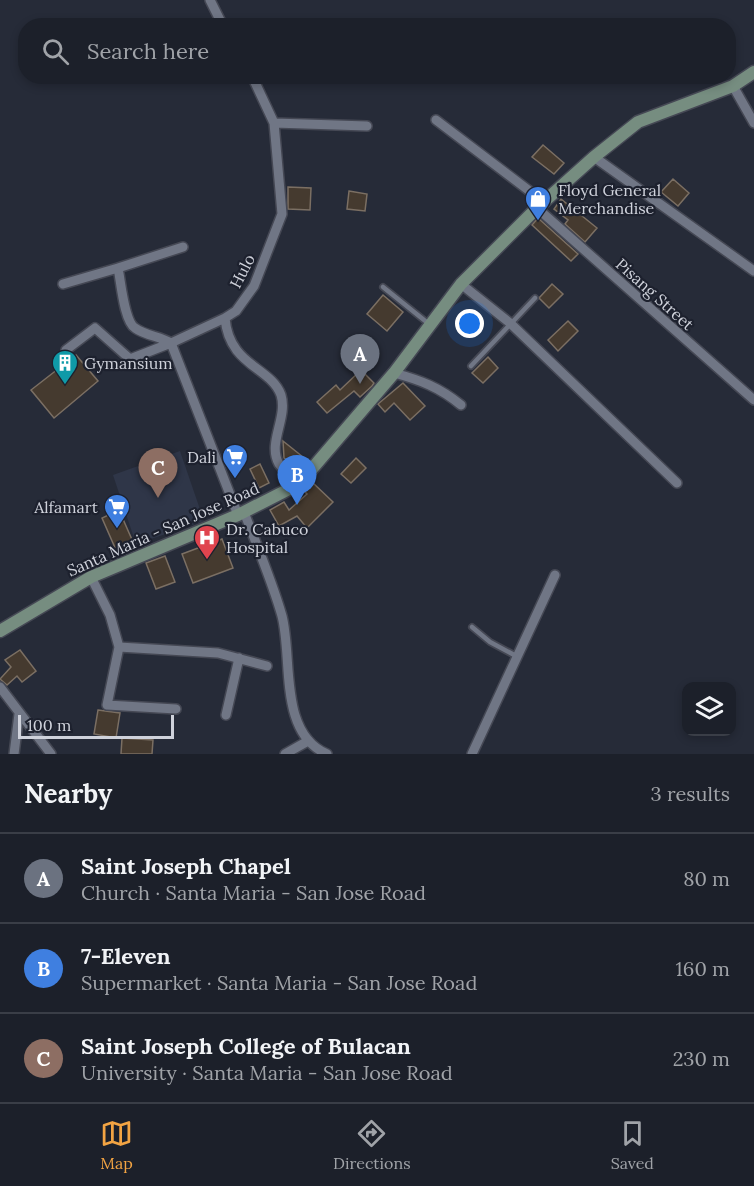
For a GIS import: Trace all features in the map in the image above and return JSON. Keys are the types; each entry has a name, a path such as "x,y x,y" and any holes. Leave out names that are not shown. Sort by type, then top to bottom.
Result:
{"main road":[{"name":"Santa Maria - San Jose Road","path":"0,631 91,577 241,513 299,484 394,373 461,284 540,205 638,122 733,86 754,72"}],"street":[{"path":"210,0 220,18"},
{"name":"Hulo","path":"225,318 236,310 254,286 282,214 274,123 256,84"},
{"path":"733,86 754,123"},
{"name":"Pisang Street","path":"436,120 540,205 754,400"},
{"path":"274,123 367,126"},
{"path":"594,157 754,271"},
{"path":"63,284 183,247"},
{"path":"118,268 128,321 135,328 160,336 171,343 282,617 293,707 308,741 327,754"},
{"path":"461,284 510,323 677,483"},
{"path":"66,350 95,328 130,359 225,318 226,329 234,347 278,388 283,414 275,449 280,465 299,484"},
{"path":"394,373 425,381 442,390 461,405"},
{"path":"472,754 555,576"},
{"path":"91,577 110,615 119,647 107,705 176,709"},
{"path":"119,647 218,653 267,666"},
{"path":"226,715 239,658"},
{"path":"0,687 51,754"},
{"path":"14,754 19,714"},
{"path":"285,754 308,741"}],"lane":[{"path":"383,288 429,324"},
{"path":"471,366 535,298"},
{"path":"472,627 490,642 518,657"}],"shaded area":[{"path":"180,451 204,521 136,544 113,475"}],"building":[{"path":"543,145 564,163 554,174 532,157"},
{"path":"673,179 689,193 678,206 661,192"},
{"path":"288,187 311,188 310,210 288,209"},
{"path":"349,191 367,194 365,211 347,209"},
{"path":"561,199 597,228 585,242 565,224 568,220 554,209"},
{"path":"538,218 578,254 571,261 532,225"},
{"path":"552,284 563,294 549,308 539,298"},
{"path":"383,295 403,312 387,331 367,314"},
{"path":"568,321 578,331 558,351 548,340"},
{"name":"Gymansium","path":"76,355 98,381 54,418 31,390"},
{"path":"488,357 498,368 483,383 472,373"},
{"path":"361,370 374,383 372,386 360,397 354,391 327,413 317,402 336,385 340,390"},
{"path":"403,383 425,406 410,420 394,403 385,412 378,404"},
{"path":"283,441 308,461 299,471 284,458"},
{"path":"356,458 366,468 351,483 341,474"},
{"path":"260,464 269,483 259,488 250,469"},
{"path":"312,482 333,502 307,528 297,516 279,526 270,510 284,502 289,510 307,494 304,491"},
{"name":"Alfamart","path":"119,510 133,542 116,550 102,518"},
{"name":"Dr. Cabuco Hospital","path":"222,539 233,568 193,583 182,554"},
{"path":"165,556 175,582 156,589 146,563"},
{"path":"20,650 36,671 22,682 17,676 7,685 0,679 11,667 5,660"},
{"path":"98,710 120,713 116,738 94,734"},
{"path":"122,738 153,740 152,754 121,754"}],"place":[{"name":"Floyd General Merchandise","path":"538,222"},
{"name":"Saint Joseph Chapel","path":"360,384"},
{"name":"Gymansium","path":"65,386"},
{"name":"Dali","path":"235,480"},
{"name":"Saint Joseph College of Bulacan","path":"158,498"},
{"name":"7-Eleven","path":"297,505"},
{"name":"Alfamart","path":"117,530"},
{"name":"Dr. Cabuco Hospital","path":"207,561"}]}
